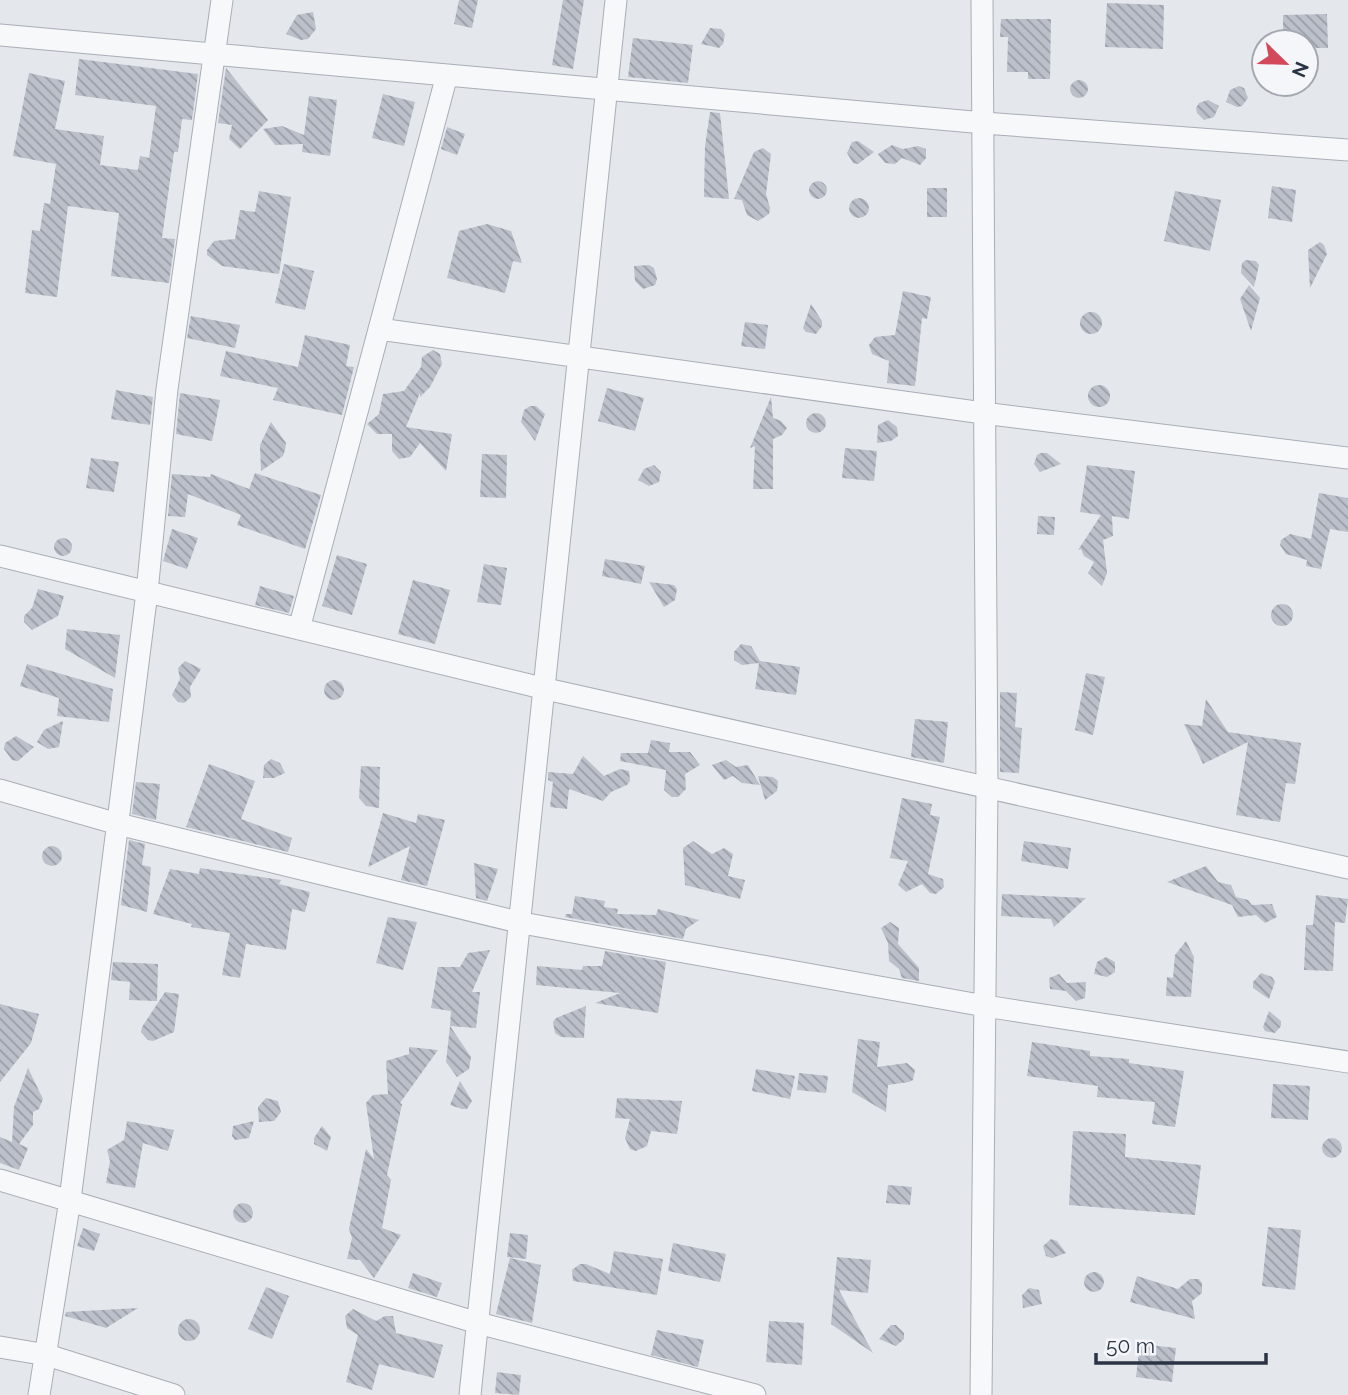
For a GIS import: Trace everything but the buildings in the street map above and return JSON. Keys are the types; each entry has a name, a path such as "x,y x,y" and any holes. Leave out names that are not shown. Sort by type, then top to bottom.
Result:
{"street":[{"path":"39,1395 70,1200 147,592 167,389 222,0"},
{"path":"470,1395 522,923 616,0"},
{"path":"981,1395 987,788 982,0"},
{"path":"0,35 984,123 1348,150"},
{"path":"299,629 447,75"},
{"path":"379,329 983,413 1348,458"},
{"path":"0,556 546,689 1348,867"},
{"path":"0,790 118,824 522,923 985,1006 1348,1062"},
{"path":"0,1180 478,1323 755,1395"},
{"path":"0,1348 47,1355 174,1395"}]}
